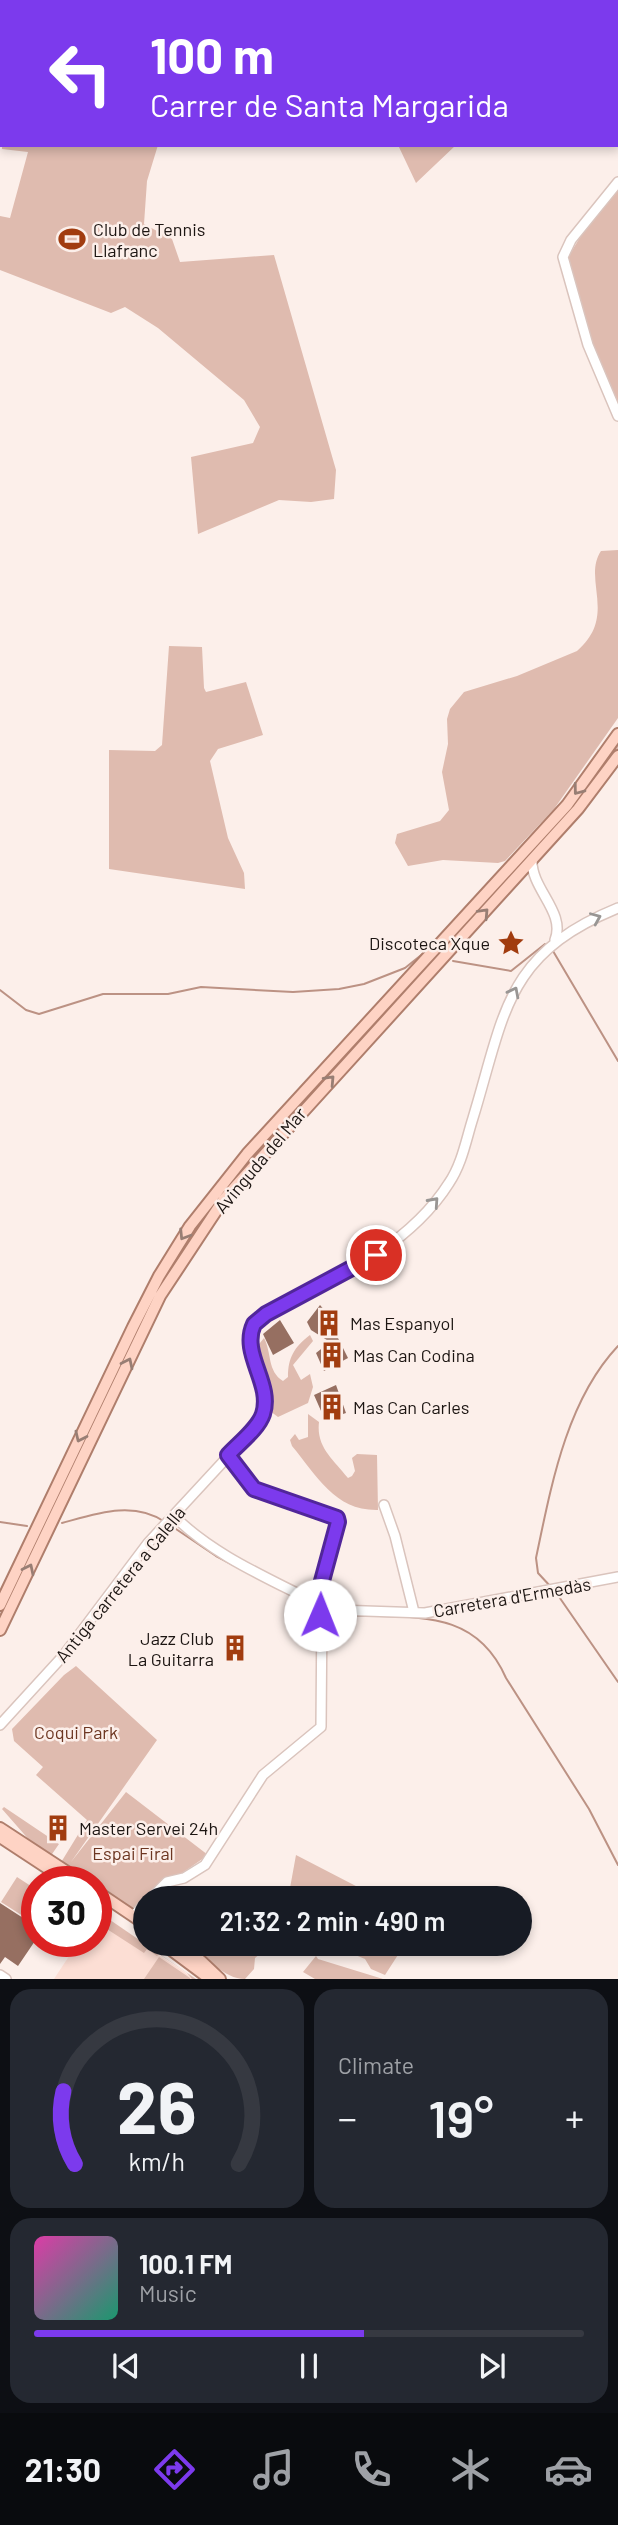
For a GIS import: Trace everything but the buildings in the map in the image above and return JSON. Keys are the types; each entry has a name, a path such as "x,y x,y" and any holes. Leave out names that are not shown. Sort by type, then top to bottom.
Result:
{"main road":[{"name":"Avinguda del Mar","path":"0,1605 132,1327 190,1226 247,1154 567,805 618,734"},
{"name":"Avinguda del Mar","path":"0,1630 160,1296 184,1256 244,1173 578,809 618,756"},
{"path":"0,1828 58,1866"},
{"path":"0,1836 45,1866"},
{"path":"112,1902 133,1916"},
{"path":"112,1910 133,1924"},
{"path":"180,1956 209,1979"},
{"path":"194,1956 219,1979"}],"street":[{"path":"618,183 571,240 563,257 588,345 618,416"},
{"path":"532,860 535,877 558,923 566,928 574,928"},
{"path":"514,880 526,873 535,877"},
{"name":"Antiga carretera a Calella","path":"0,1725 63,1657 161,1529 263,1415 263,1389 250,1346 254,1324 266,1314 376,1255 408,1228 443,1192 461,1157 513,994 532,963 574,928 618,908"},
{"path":"554,942 558,923"},
{"path":"163,1886 167,1882 184,1878 205,1865 270,1767 321,1727 319,1604 337,1518 254,1489 228,1455"},
{"path":"384,1505 395,1536 414,1612"},
{"name":"Carretera d'Ermedàs","path":"173,1517 203,1542 319,1604 336,1610 441,1611 618,1577"},
{"path":"0,1975 6,1979"}],"shaded area":[{"path":"112,1924 133,1938 133,1956 160,1956 193,1979 54,1979 68,1957 112,1957"}],"green space":[{"path":"157,147 147,181 144,224 172,239 180,262 274,255 336,470 334,499 311,502 279,500 198,534 191,457 253,443 260,427 244,400 158,328 125,307 111,313 0,270 0,216 10,218 28,152 2,149"},
{"path":"399,147 454,147 416,183"},
{"path":"618,188 618,421 561,269 588,224"},
{"path":"618,550 618,718 554,809 505,861 498,863 443,860 408,866 395,843 397,834 440,821 449,810 442,772 448,744 447,719 450,709 464,692 517,676 577,651 589,638 598,611 596,562 601,551"},
{"path":"169,646 202,647 206,692 246,682 263,735 218,749 210,761 228,838 244,873 245,889 109,869 109,750 155,751 162,745"},
{"path":"618,742 618,750 589,790 268,1143 185,1249 0,1623 0,1614 138,1325 184,1242 300,1100 463,925 568,805"},
{"path":"310,1335 313,1341 293,1365 301,1380 310,1374 313,1387 308,1403 278,1417 270,1411 268,1392 255,1349 264,1338 274,1372 283,1381 288,1377 293,1353"},
{"path":"308,1414 319,1422 323,1446 348,1478 355,1471 352,1458 357,1454 377,1455 378,1510 363,1509 338,1498 319,1480 292,1446 290,1440 295,1434 299,1440 308,1437"},
{"path":"76,1666 157,1740 71,1862 126,1792 208,1855 164,1886 133,1886 133,1911 112,1898 112,1866 60,1864 87,1820 36,1775 43,1767 14,1741 12,1729"},
{"path":"4,1807 59,1844 50,1857 38,1850 2,1809"},
{"path":"296,1855 356,1886 290,1886"},
{"path":"17,1877 21,1880 21,1915 1,1902"},
{"path":"112,1921 133,1936 133,1946 112,1932"},
{"path":"204,1956 257,1956 254,1969 245,1979 230,1975"},
{"path":"316,1956 318,1959 383,1979 315,1979 303,1972"},
{"path":"358,1956 397,1956 385,1975 371,1969 365,1959"},
{"path":"159,1957 190,1978 190,1979 144,1979"}],"waterway":[{"path":"453,961 511,971 545,944"},
{"path":"0,990 26,1010 39,1014 103,994 168,994 201,987 293,992 339,989 364,984 405,968 430,948"},
{"path":"553,951 618,1061"},
{"path":"551,1587 538,1573 536,1558 555,1474 563,1446 585,1392 618,1346"},
{"path":"62,1523 101,1513 127,1510 153,1515 165,1522"},
{"path":"0,1522 27,1526"},
{"path":"170,1525 239,1568"},
{"path":"555,1591 618,1682"},
{"path":"287,1593 317,1609"},
{"path":"326,1613 429,1619 452,1625 473,1636 491,1653 589,1809 618,1865"}],"place":[{"name":"Club de Tennis Llafranc","path":"72,239"},
{"name":"Discoteca Xque","path":"511,943"},
{"name":"Mas Espanyol","path":"329,1323"},
{"name":"Mas Can Codina","path":"332,1355"},
{"name":"Mas Can Carles","path":"332,1407"},
{"name":"Jazz Club La Guitarra","path":"235,1648"},
{"name":"Master Servei 24h","path":"58,1828"}],"route":[{"path":"320,1615 322,1606 316,1603 337,1518 254,1489 228,1455 263,1415 265,1399 250,1346 254,1324 266,1314 376,1255"}],"park label":[{"name":"Coqui Park","path":"76,1732"},
{"name":"Espai Firal","path":"133,1853"}]}
